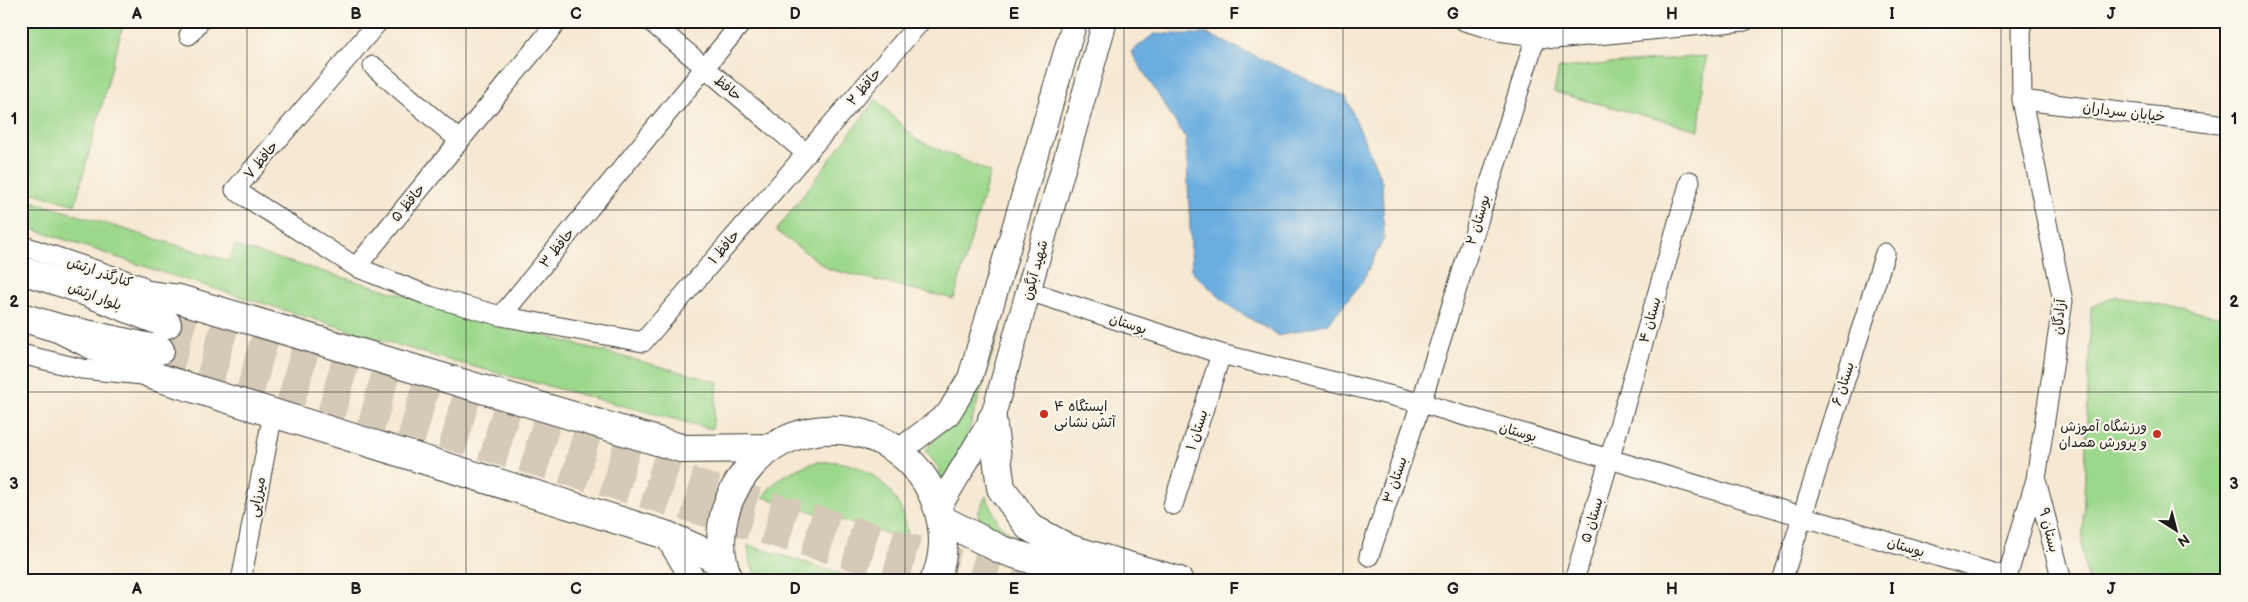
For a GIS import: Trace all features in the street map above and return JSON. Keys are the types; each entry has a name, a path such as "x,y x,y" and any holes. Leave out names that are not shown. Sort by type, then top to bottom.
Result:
{"highway":[{"name":"بلوار ارتش","path":"21,270 69,285 164,337 58,328 21,318"},
{"path":"69,285 179,299 684,449 769,448"},
{"path":"58,328 157,376 666,535 698,549 726,574"},
{"path":"992,419 1001,488 1029,527 1070,549 1179,581"},
{"path":"726,574 722,549 722,526 727,503 737,482 751,464 769,448 800,433 835,428 868,434 899,451 923,476 939,513 943,530 942,553 934,581"},
{"path":"939,513 1002,550 1100,581"}],"main road":[{"path":"899,451 948,414 970,378 1075,21"},
{"name":"شهید آبگون","path":"939,513 992,419 1105,21"},
{"path":"1038,146 1067,154"},
{"path":"666,535 694,581"}],"street":[{"name":"حافظ ۷","path":"356,267 236,190 379,21"},
{"name":"حافظ ۵","path":"356,267 558,21"},
{"name":"حافظ","path":"650,21 703,68 807,154"},
{"name":"حافظ ۳","path":"501,316 743,21"},
{"name":"حافظ ۲","path":"807,154 921,21"},
{"path":"1464,21 1555,39 1688,24 1745,21"},
{"name":"آزادگان","path":"2006,579 2036,479 2062,301 2022,100 2021,21"},
{"name":"بوستان ۲","path":"1421,403 1536,36"},
{"path":"373,66 460,141"},
{"name":"خیابان سرداران","path":"2022,100 2227,125"},
{"name":"حافظ ۱","path":"501,316 643,342 807,154"},
{"name":"بستان ۴","path":"1610,459 1690,181"},
{"name":"کنارگذر ارتش","path":"21,245 179,299"},
{"name":"بستان ۶","path":"1782,581 1885,253"},
{"path":"356,267 429,296 501,316"},
{"name":"بوستان","path":"1028,291 1221,354 1421,403 1802,516 2006,579"},
{"path":"21,354 82,369 157,376"},
{"name":"بستان ۱","path":"1173,505 1221,354"},
{"name":"بستان ۳","path":"1369,556 1421,403"},
{"name":"میرزایی","path":"241,581 273,413"},
{"name":"بستان ۵","path":"1574,581 1610,459"},
{"name":"بستان ۹","path":"2036,479 2062,581"}],"green space":[{"path":"21,21 124,21 75,205 21,189"},
{"path":"1706,56 1699,130 1554,92 1559,68"},
{"path":"876,99 917,140 990,172 954,299 829,269 776,231"},
{"path":"21,198 229,261 235,246 534,333 718,382 712,429 437,357 167,274 21,225"},
{"name":"ورزشگاه آموزش و پرورش همدان","path":"2117,296 2227,318 2227,581 2088,581 2082,550 2091,307"},
{"path":"1000,329 968,433 944,484 938,467 925,450 965,407 983,375"},
{"path":"816,462 841,462 857,467 880,481 897,501 903,513 908,540 763,497 774,484 786,475"},
{"path":"986,496 999,524 1018,540 1017,545 981,525 978,513"},
{"path":"748,545 865,581 758,581 749,559"}],"water":[{"path":"1154,34 1207,34 1346,97 1382,182 1384,238 1361,284 1328,323 1279,336 1231,307 1192,272 1186,139 1131,52"}],"tunnel":[{"path":"167,324 1020,581"},
{"path":"160,350 936,581"}],"place":[{"name":"ایستگاه ۴ آتش نشانی","path":"1044,414"},
{"name":"ورزشگاه آموزش و پرورش همدان","path":"2157,434"}]}
